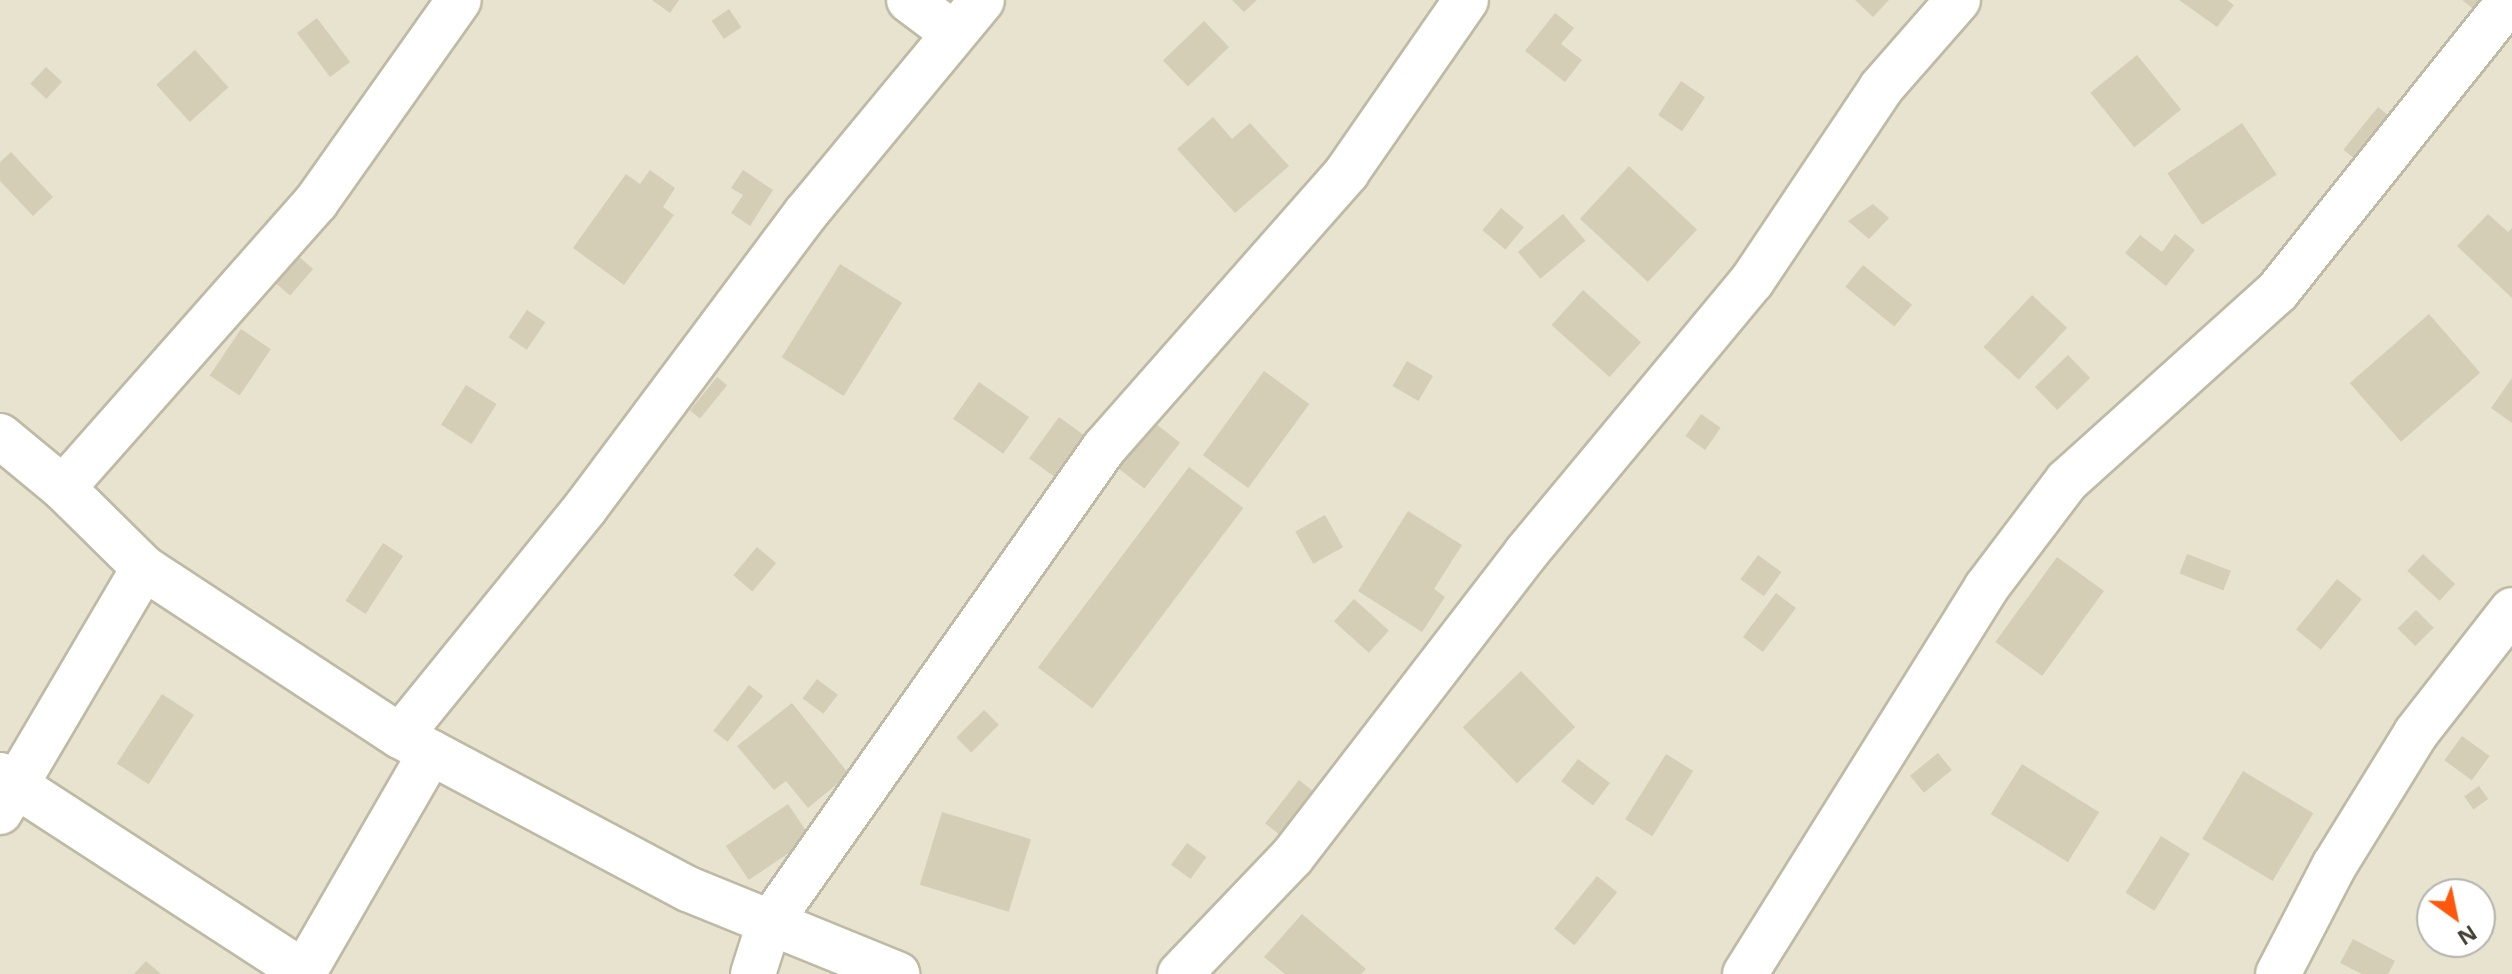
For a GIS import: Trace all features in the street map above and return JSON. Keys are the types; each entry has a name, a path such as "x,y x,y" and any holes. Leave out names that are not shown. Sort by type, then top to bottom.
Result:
{"street":[{"path":"63,488 316,202 459,0"},
{"path":"909,0 953,33"},
{"path":"144,568 5,790 304,974 415,744 586,507 806,213 982,0"},
{"path":"753,974 769,924 1104,448 1347,172 1466,0"},
{"path":"1180,974 1292,857 1526,553 1752,281 1881,88 1958,0"},
{"path":"1745,974 1986,588 2067,481 2277,292 2510,0"},
{"path":"0,436 63,488 144,568 415,744 688,889 897,974"},
{"path":"2278,974 2334,866 2416,733 2512,610"}],"shaded area":[{"path":"0,0 2512,0 2512,974 0,974"}],"building":[{"path":"652,0 679,0 670,13"},
{"path":"1232,0 1257,0 1244,12"},
{"path":"1855,0 1889,0 1873,17"},
{"path":"2179,0 2227,0 2234,5 2217,27"},
{"path":"2462,0 2509,0 2491,23"},
{"path":"729,9 741,27 724,39 712,21"},
{"path":"1555,13 1574,28 1561,44 1582,60 1565,82 1525,51"},
{"path":"317,18 350,62 330,77 297,33"},
{"path":"1204,21 1229,47 1188,86 1163,61"},
{"path":"195,50 228,87 190,122 156,85"},
{"path":"2137,55 2181,109 2134,147 2090,93"},
{"path":"46,67 62,82 46,99 30,84"},
{"path":"1681,81 1705,97 1682,131 1658,115"},
{"path":"2378,107 2398,123 2364,166 2343,150"},
{"path":"1213,117 1232,139 1250,123 1289,166 1235,213 1177,149"},
{"path":"2242,123 2277,174 2202,225 2167,173"},
{"path":"11,152 53,197 33,216 0,181 0,162"},
{"path":"1629,166 1697,229 1648,282 1580,219"},
{"path":"650,170 675,188 663,207 674,215 624,285 573,248 626,174 640,184"},
{"path":"743,170 773,190 750,226 731,213 743,195 731,188"},
{"path":"1873,204 1889,218 1869,239 1848,221"},
{"path":"1501,208 1524,227 1505,249 1482,230"},
{"path":"1563,214 1585,241 1540,279 1518,252"},
{"path":"2488,214 2508,232 2512,228 2512,298 2457,246"},
{"path":"2175,234 2195,250 2166,286 2125,253 2140,235 2162,252"},
{"path":"298,256 313,269 290,296 275,282"},
{"path":"840,264 902,303 844,396 782,357"},
{"path":"1863,265 1912,305 1894,326 1845,287"},
{"path":"1583,290 1641,342 1610,377 1552,325"},
{"path":"2032,295 2067,328 2019,380 1984,347"},
{"path":"527,310 545,322 527,350 509,337"},
{"path":"2429,314 2480,373 2401,442 2350,383"},
{"path":"241,329 271,349 240,396 210,375"},
{"path":"2068,355 2090,378 2057,410 2035,387"},
{"path":"1407,361 1433,376 1418,401 1392,386"},
{"path":"1264,371 1309,404 1248,488 1203,455"},
{"path":"717,377 727,385 700,419 690,410"},
{"path":"2512,378 2512,423 2491,408"},
{"path":"979,382 1029,417 1003,454 953,419"},
{"path":"466,385 497,404 472,444 441,425"},
{"path":"1701,414 1721,428 1705,450 1686,436"},
{"path":"1059,417 1089,439 1059,480 1029,458"},
{"path":"1147,417 1180,443 1144,489 1111,463"},
{"path":"1189,467 1243,508 1092,708 1038,667"},
{"path":"1408,511 1462,545 1434,589 1445,597 1422,632 1358,591"},
{"path":"1325,515 1343,547 1313,564 1295,531"},
{"path":"383,543 403,556 366,614 345,601"},
{"path":"757,547 776,563 752,591 733,575"},
{"path":"2187,554 2231,571 2223,590 2179,574"},
{"path":"2423,554 2455,584 2439,601 2407,571"},
{"path":"1758,555 1781,572 1764,596 1740,579"},
{"path":"2057,557 2104,591 2042,676 1995,642"},
{"path":"2337,579 2362,599 2321,650 2296,630"},
{"path":"1776,593 1796,608 1763,652 1743,637"},
{"path":"1354,599 1389,630 1369,653 1334,621"},
{"path":"2416,610 2434,628 2415,646 2398,628"},
{"path":"1521,671 1575,727 1517,783 1463,727"},
{"path":"817,679 838,695 823,714 803,698"},
{"path":"749,685 763,696 727,742 713,731"},
{"path":"162,694 194,715 149,784 117,764"},
{"path":"792,703 849,774 808,808 786,781 774,790 737,746"},
{"path":"984,710 999,725 971,752 956,738"},
{"path":"2462,736 2490,756 2472,780 2444,760"},
{"path":"1938,753 1952,770 1924,793 1910,776"},
{"path":"1666,754 1693,771 1652,836 1625,819"},
{"path":"1578,759 1610,783 1593,805 1561,781"},
{"path":"2022,764 2099,812 2068,862 1991,814"},
{"path":"2243,771 2313,813 2273,881 2202,839"},
{"path":"1299,780 1317,794 1283,838 1265,823"},
{"path":"2479,786 2488,799 2473,809 2464,796"},
{"path":"788,804 811,838 749,880 726,846"},
{"path":"942,812 1031,839 1009,912 920,885"},
{"path":"2161,836 2190,854 2154,911 2125,893"},
{"path":"1187,843 1206,857 1191,879 1171,865"},
{"path":"1597,876 1617,892 1574,945 1554,929"},
{"path":"1302,914 1366,969 1361,974 1285,974 1264,957"},
{"path":"2353,939 2395,961 2388,974 2362,974 2340,963"},
{"path":"146,961 161,974 134,974"}]}
